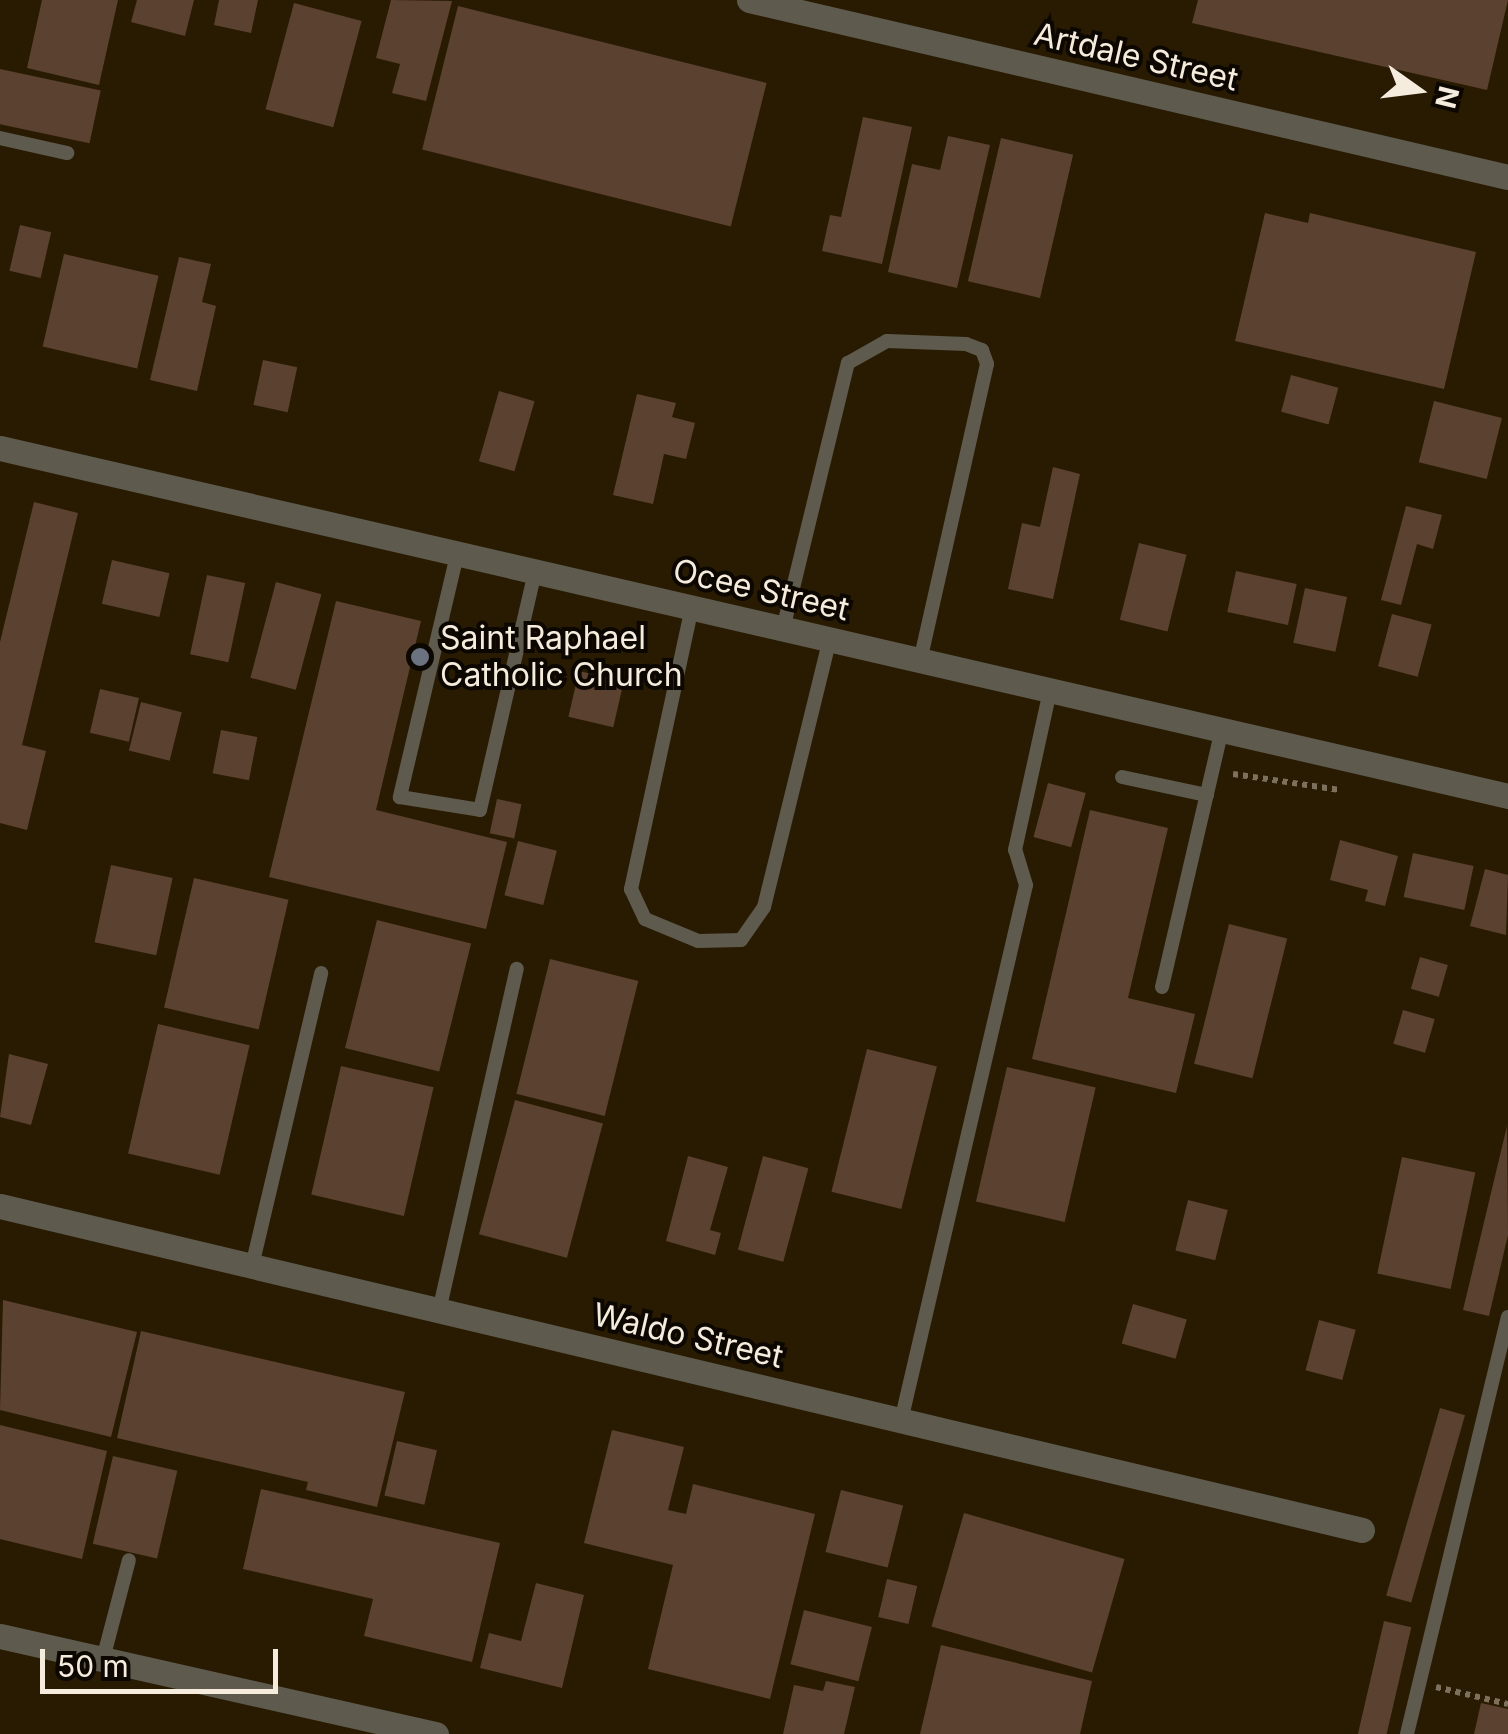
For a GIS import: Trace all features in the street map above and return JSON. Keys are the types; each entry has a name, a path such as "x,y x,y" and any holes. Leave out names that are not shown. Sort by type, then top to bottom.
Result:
{"street":[{"name":"Artdale Street","path":"750,0 1508,177"},
{"name":"Ocee Street","path":"0,448 1508,796"},
{"name":"Waldo Street","path":"0,1206 1362,1530"},
{"path":"0,1636 436,1734"}],"lane":[{"path":"0,138 67,153"},
{"path":"783,629 848,363 887,342 966,344 982,350 988,364 920,660"},
{"path":"457,554 400,797 480,810 535,572"},
{"path":"692,607 631,889 645,919 687,938 741,940 754,928 830,640"},
{"path":"901,1420 1026,885 1016,850 1050,690"},
{"path":"1162,987 1222,730"},
{"path":"1122,777 1207,795"},
{"path":"439,1310 518,970"},
{"path":"252,1266 321,973"},
{"path":"1407,1734 1508,1317"},
{"path":"104,1659 128,1560"}],"path":[{"path":"1212,771 1340,790"},
{"path":"1420,1682 1508,1704"}],"building":[{"path":"42,0 118,0 99,85 27,68"},
{"path":"137,0 194,0 185,36 131,22"},
{"path":"219,0 258,0 251,33 214,25"},
{"path":"391,0 452,1 426,101 392,93 400,64 376,58"},
{"path":"1198,0 1508,0 1487,90 1192,23"},
{"path":"294,3 362,21 333,127 266,109"},
{"path":"458,6 767,83 731,227 422,150"},
{"path":"0,69 101,90 90,143 0,124"},
{"path":"863,117 912,127 882,264 822,251 830,215 841,217"},
{"path":"948,136 990,145 957,288 888,272 912,164 940,170"},
{"path":"1001,138 1073,155 1040,298 968,281"},
{"path":"1265,213 1308,223 1310,213 1476,252 1444,389 1235,341"},
{"path":"20,225 51,232 41,278 9,271"},
{"path":"64,254 159,276 137,368 43,347"},
{"path":"179,257 211,264 202,302 216,306 197,391 150,380"},
{"path":"263,360 297,367 288,412 253,405"},
{"path":"1291,375 1338,388 1328,424 1281,412"},
{"path":"499,391 535,401 514,471 479,461"},
{"path":"637,394 676,403 672,417 695,423 686,459 664,454 653,504 613,495"},
{"path":"1434,401 1502,418 1487,479 1419,462"},
{"path":"1053,467 1080,474 1053,599 1008,589 1022,523 1040,527"},
{"path":"34,502 78,513 22,745 46,751 27,830 0,823 0,642"},
{"path":"1406,506 1442,515 1433,549 1417,544 1401,605 1381,600"},
{"path":"1139,543 1187,555 1167,632 1120,620"},
{"path":"112,560 169,573 159,617 102,604"},
{"path":"1236,571 1297,584 1288,625 1227,612"},
{"path":"207,575 245,583 228,662 190,654"},
{"path":"276,582 321,594 296,690 250,678"},
{"path":"1305,588 1347,597 1335,652 1293,643"},
{"path":"336,601 421,621 376,810 507,842 486,929 269,877"},
{"path":"1392,614 1432,625 1418,677 1378,666"},
{"path":"579,671 624,681 613,727 568,717"},
{"path":"100,689 139,698 129,742 90,733"},
{"path":"141,702 182,712 170,761 129,751"},
{"path":"221,730 257,737 249,780 213,773"},
{"path":"1048,783 1086,793 1071,847 1034,837"},
{"path":"497,799 521,804 514,838 490,833"},
{"path":"1090,810 1168,828 1128,998 1195,1014 1176,1093 1032,1059"},
{"path":"1340,840 1398,856 1385,906 1365,901 1368,890 1330,880"},
{"path":"518,841 557,851 543,905 504,895"},
{"path":"1413,853 1474,866 1464,910 1404,897"},
{"path":"111,865 173,878 156,955 95,942"},
{"path":"1485,869 1508,875 1506,935 1470,926"},
{"path":"194,878 289,900 259,1029 164,1008"},
{"path":"377,920 471,943 439,1072 345,1048"},
{"path":"1229,924 1287,939 1252,1078 1194,1064"},
{"path":"1420,957 1448,965 1439,997 1411,989"},
{"path":"550,959 638,981 605,1116 516,1094"},
{"path":"1403,1010 1435,1019 1425,1053 1393,1044"},
{"path":"158,1024 250,1045 220,1175 128,1154"},
{"path":"867,1049 937,1066 901,1209 831,1192"},
{"path":"9,1054 48,1064 31,1125 0,1117"},
{"path":"341,1066 434,1087 404,1216 311,1195"},
{"path":"1007,1067 1096,1087 1065,1222 976,1201"},
{"path":"515,1100 603,1124 567,1258 479,1234"},
{"path":"1507,1126 1508,1235 1489,1316 1463,1310"},
{"path":"688,1156 728,1167 710,1230 721,1233 715,1255 666,1241"},
{"path":"763,1156 808,1168 783,1262 738,1250"},
{"path":"1402,1157 1475,1173 1451,1289 1377,1273"},
{"path":"1188,1200 1228,1210 1215,1260 1175,1250"},
{"path":"3,1300 137,1332 111,1437 0,1410"},
{"path":"1133,1304 1187,1319 1176,1359 1122,1343"},
{"path":"1319,1320 1356,1330 1342,1380 1306,1370"},
{"path":"141,1331 405,1392 377,1507 306,1490 308,1482 117,1438"},
{"path":"1440,1408 1465,1415 1411,1603 1386,1595"},
{"path":"0,1425 107,1451 82,1559 0,1539"},
{"path":"612,1430 684,1447 668,1510 686,1514 693,1484 815,1514 770,1699 648,1669 673,1565 584,1543"},
{"path":"397,1441 437,1450 424,1505 384,1496"},
{"path":"113,1456 177,1471 157,1559 93,1544"},
{"path":"261,1489 500,1543 472,1662 364,1636 373,1599 243,1569"},
{"path":"841,1490 903,1505 888,1568 826,1552"},
{"path":"964,1513 1125,1559 1092,1672 931,1626"},
{"path":"887,1579 917,1586 908,1624 878,1617"},
{"path":"536,1583 584,1595 562,1688 480,1668 489,1633 521,1641"},
{"path":"804,1610 872,1627 858,1681 790,1664"},
{"path":"1384,1621 1411,1627 1387,1734 1358,1734"},
{"path":"941,1645 1092,1681 1080,1734 920,1734"},
{"path":"826,1681 855,1687 844,1734 783,1734 794,1685 823,1691"},
{"path":"1481,1703 1508,1709 1508,1734 1474,1734"}],"place":[{"name":"Saint Raphael Catholic Church","path":"420,657"}]}
